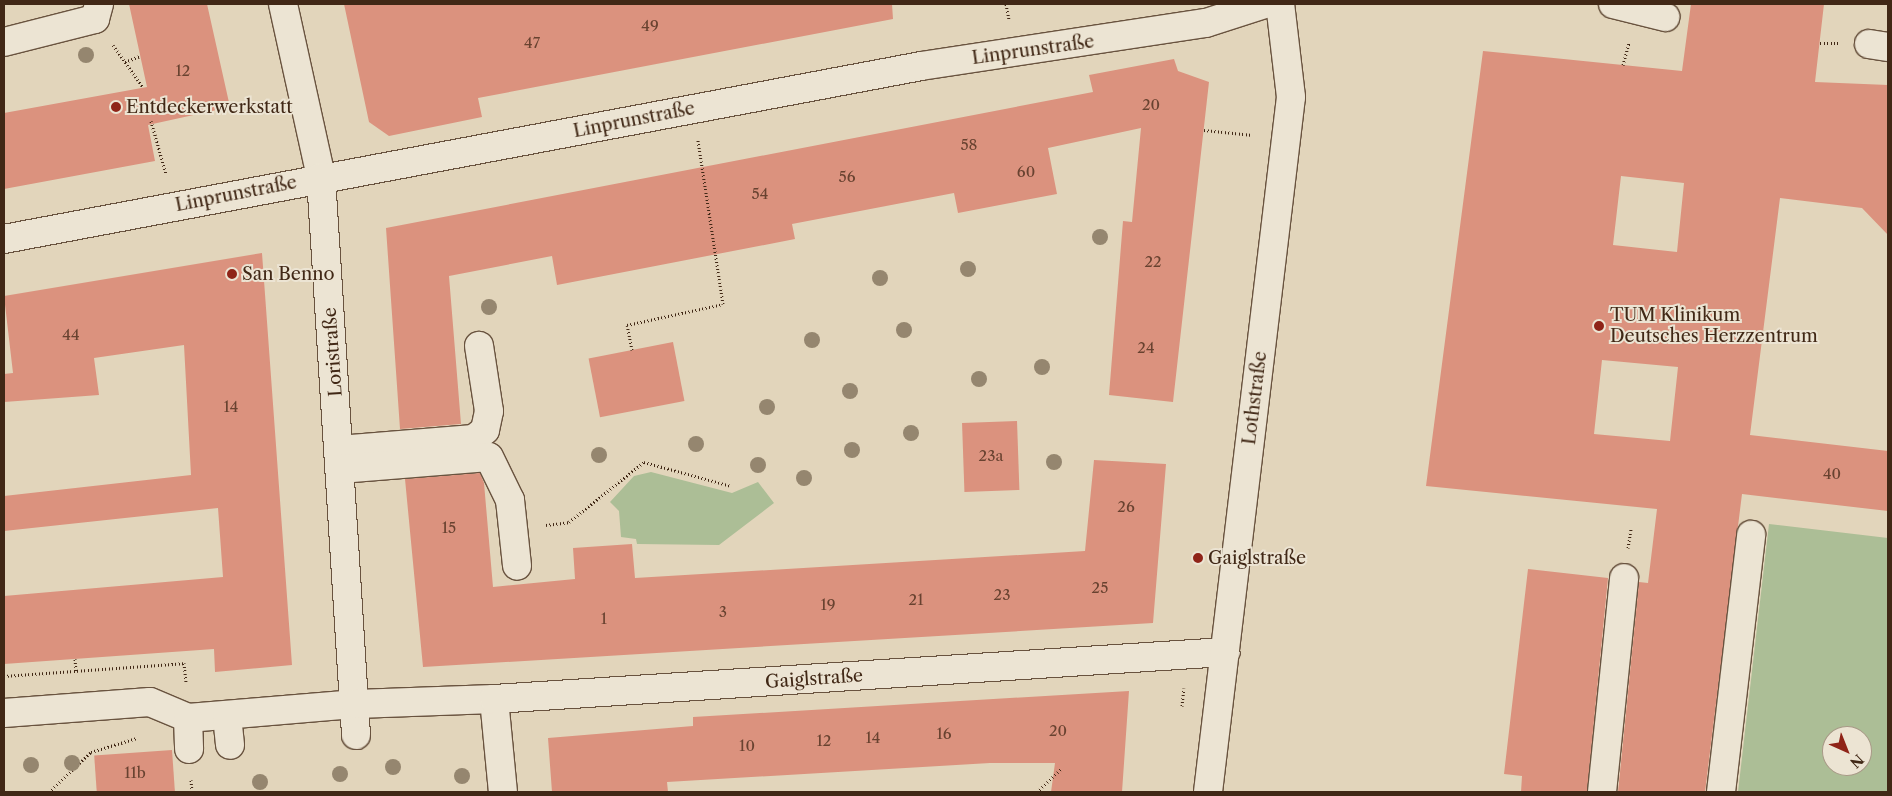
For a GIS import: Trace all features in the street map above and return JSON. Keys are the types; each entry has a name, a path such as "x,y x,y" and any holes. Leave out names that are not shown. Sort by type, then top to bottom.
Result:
{"street":[{"name":"Loristraße","path":"283,4 321,177 356,704 356,736"},
{"name":"Linprunstraße","path":"4,239 321,177 931,64 1206,23 1265,4"},
{"name":"Lothstraße","path":"1208,792 1291,97 1280,4"},
{"path":"1613,4 1665,17"},
{"path":"4,42 97,11"},
{"path":"340,460 474,439 485,430 489,411 479,346"},
{"path":"340,460 489,457 510,500 517,566"},
{"path":"1721,792 1751,535"},
{"path":"1602,792 1624,578"},
{"name":"Gaiglstraße","path":"188,718 356,704 494,699 1225,652"},
{"path":"494,699 503,792"},
{"path":"4,713 150,702 188,718 189,749"},
{"path":"227,716 230,745"}],"path":[{"path":"1006,4 1010,24"},
{"path":"97,11 125,62 143,87"},
{"path":"125,62 140,56"},
{"path":"632,350 628,325 723,304 693,108"},
{"path":"150,121 176,206"},
{"path":"1204,130 1286,139"},
{"path":"513,530 569,522 644,462 731,486"},
{"path":"75,659 76,671"},
{"path":"49,792 91,752 144,736"},
{"path":"1037,792 1060,768"}],"green space":[{"path":"651,472 732,493 758,482 774,503 719,545 637,544 636,539 621,537 619,511 610,502 634,476"},
{"path":"1769,524 1888,538 1888,792 1738,792"}],"building":[{"path":"129,4 207,4 230,107 148,125 155,161 4,189 4,113 147,87"},
{"path":"344,4 892,4 893,19 478,98 482,117 389,136 369,122"},
{"path":"1691,4 1824,4 1815,82 1888,85 1888,235 1862,208 1780,198 1750,435 1888,451 1888,511 1742,494 1705,792 1618,792 1639,582 1648,583 1657,509 1426,486 1483,51 1682,71","holes":["1621,176 1684,183 1677,252 1613,245","1602,360 1678,367 1670,441 1594,434"]},
{"path":"1174,59 1178,71 1209,82 1173,402 1109,395 1123,221 1132,222 1141,128 1048,148 1057,194 958,213 954,193 792,224 795,239 557,285 552,256 449,276 461,424 400,429 386,228 1093,92 1089,75"},
{"path":"262,253 292,665 215,672 214,649 4,664 4,596 223,577 218,508 4,531 4,496 191,475 184,345 94,358 99,395 4,402 4,374 13,373 4,296"},
{"path":"673,342 684,401 600,417 589,358"},
{"path":"1017,421 1019,490 964,492 962,423"},
{"path":"1094,460 1166,464 1153,623 423,667 405,479 480,473 484,483 493,587 575,579 573,548 632,544 635,578 1085,551"},
{"path":"1528,569 1608,578 1587,792 1521,792 1522,776 1504,774"},
{"path":"1129,691 1122,792 1051,792 1055,763 990,763 667,782 668,792 552,792 548,738 693,726 693,717"},
{"path":"172,750 175,792 97,792 94,755"}],"place":[{"name":"Entdeckerwerkstatt","path":"116,107"},
{"name":"San Benno","path":"232,274"},
{"name":"TUM Klinikum Deutsches Herzzentrum","path":"1599,326"},
{"name":"Gaiglstraße","path":"1198,558"}]}
